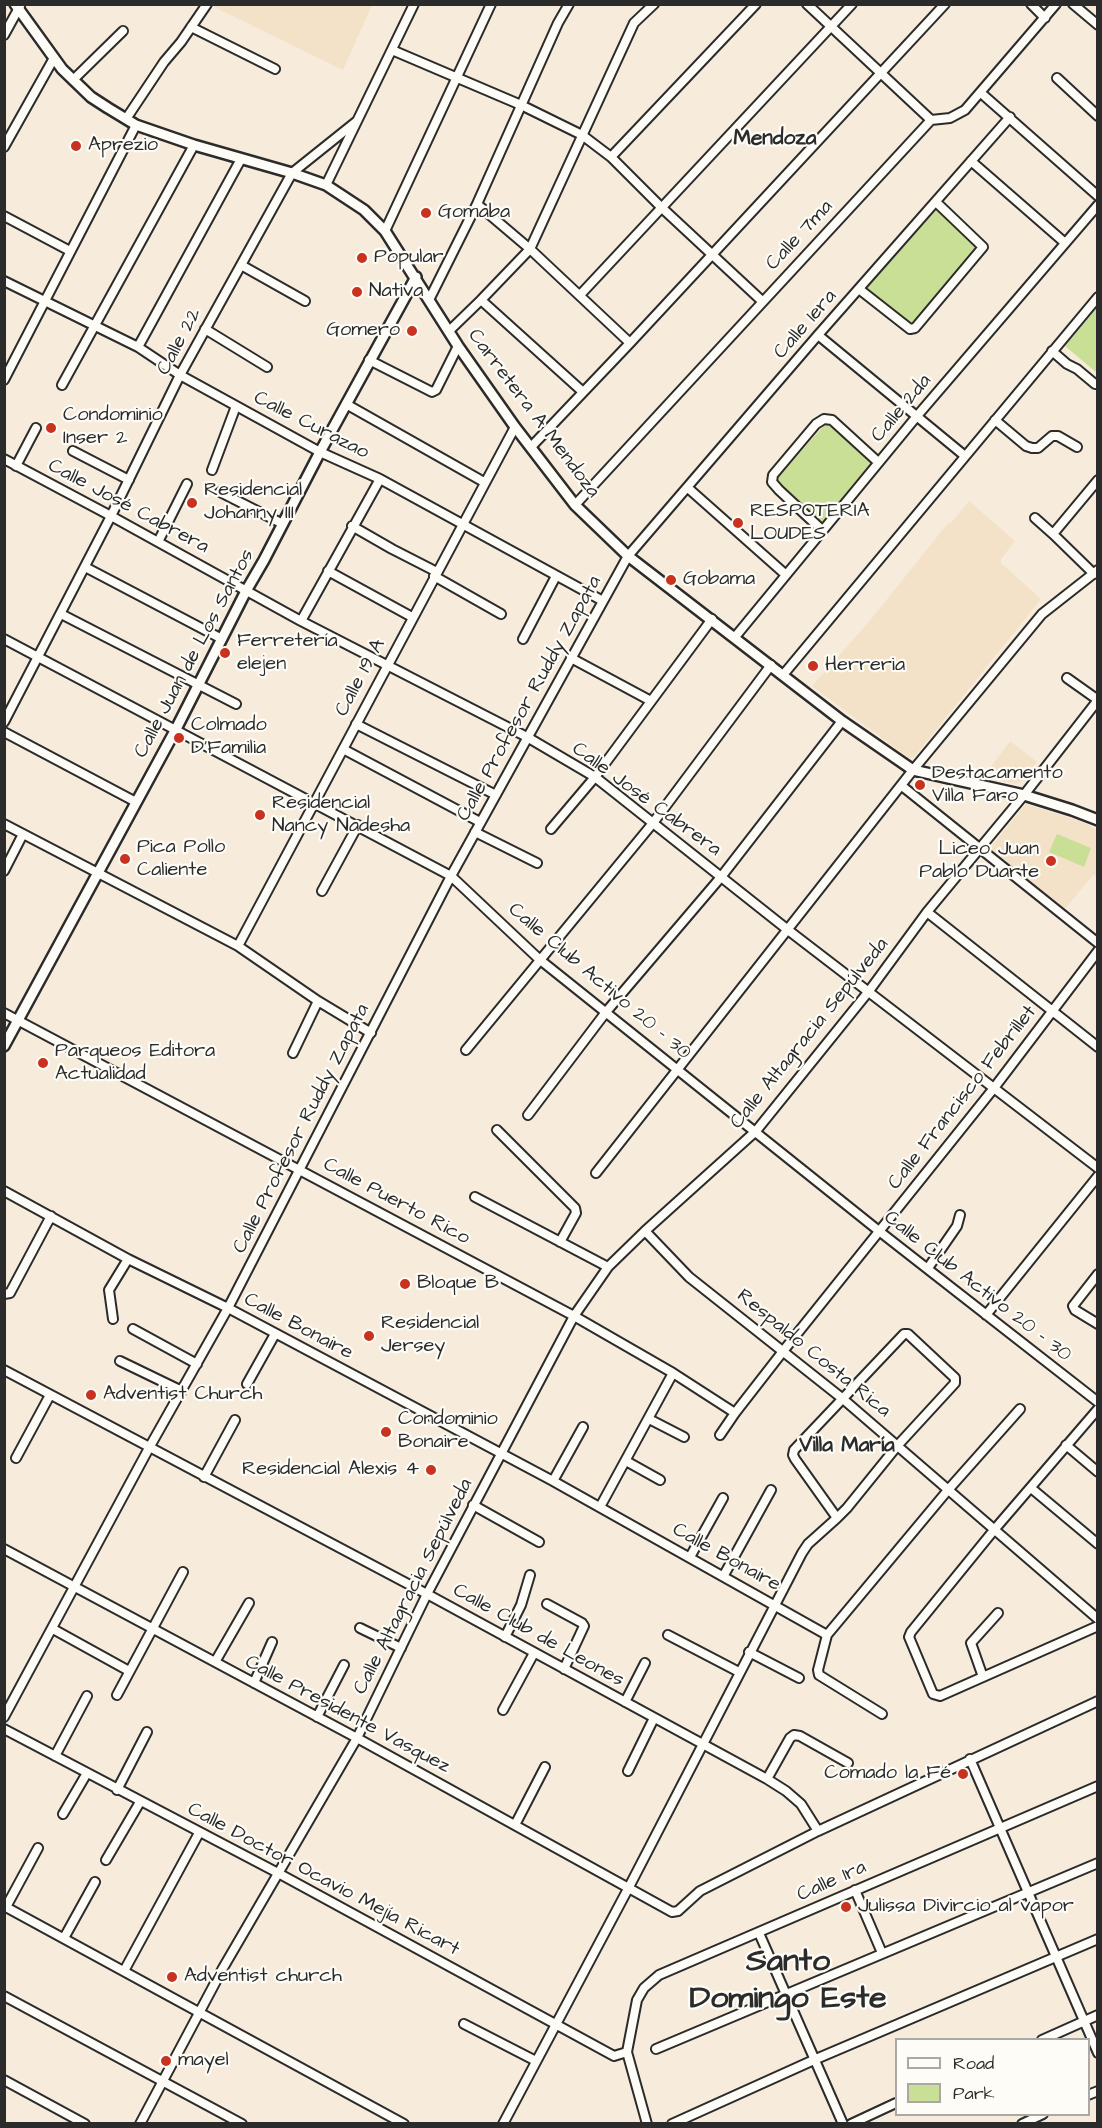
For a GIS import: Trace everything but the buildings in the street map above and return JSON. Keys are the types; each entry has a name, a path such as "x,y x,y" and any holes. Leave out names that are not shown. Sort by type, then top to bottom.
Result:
{"street":[{"path":"126,119 207,4"},
{"path":"326,185 414,4"},
{"path":"385,231 491,4"},
{"path":"429,300 477,204 558,22 569,4"},
{"path":"449,331 530,249 634,23 654,4"},
{"path":"611,157 756,4"},
{"path":"807,4 931,120 950,118 965,110 1056,4"},
{"path":"580,295 852,4"},
{"path":"531,447 630,344 945,4"},
{"path":"1031,4 1045,18"},
{"path":"1073,4 1098,25"},
{"path":"4,35 18,6"},
{"name":"Carretera A Mendoza","path":"18,6 54,58 73,80 91,97 126,119 195,145 326,185 364,210 385,231 458,346 515,427 575,505 628,556 842,721 913,771 1024,795 1098,820"},
{"path":"191,27 275,69"},
{"path":"73,80 123,31"},
{"path":"392,50 521,105 582,135 611,157 762,301"},
{"path":"4,147 54,58"},
{"path":"1057,78 1098,116"},
{"path":"981,93 1098,196"},
{"name":"Calle 1era","path":"628,556 1010,117"},
{"name":"Calle 7ma","path":"575,505 931,120"},
{"path":"292,173 357,121"},
{"path":"4,380 136,124"},
{"path":"62,385 195,145"},
{"path":"138,347 241,159"},
{"path":"971,161 1064,242"},
{"name":"Calle 22","path":"4,722 111,516 180,375 292,173"},
{"path":"859,288 910,329 915,328 982,247 936,202"},
{"path":"477,204 530,249 630,344"},
{"name":"Calle 2da","path":"735,637 878,462 1098,205"},
{"path":"4,216 70,251"},
{"path":"241,265 305,301"},
{"name":"Calle Juan de Los Santos","path":"4,1046 176,729 246,591 369,360 416,277"},
{"name":"Calle Curazao","path":"4,281 138,347 180,375 320,452 380,479 603,601"},
{"path":"783,675 1098,297"},
{"path":"482,300 583,392"},
{"path":"206,329 267,367"},
{"path":"818,335 965,456"},
{"path":"369,360 432,392 436,390 458,346"},
{"path":"1052,351 1095,384"},
{"path":"346,404 484,482"},
{"path":"212,470 236,406"},
{"path":"822,530 779,490 772,482 773,475 816,424 825,419 832,420 878,462"},
{"path":"995,420 1026,446 1032,448 1038,448 1052,435 1077,447"},
{"name":"Calle 19 A","path":"238,946 515,427"},
{"path":"16,466 36,428"},
{"path":"74,452 129,480"},
{"name":"Calle José Cabrera","path":"4,459 301,621 527,737 595,777 788,930 1098,1168"},
{"path":"301,621 380,479"},
{"path":"1053,534 1098,480"},
{"path":"158,542 187,484"},
{"path":"688,488 785,574"},
{"path":"220,492 283,524"},
{"path":"596,1173 913,771 1042,614 1096,572 1035,518"},
{"path":"352,526 501,614"},
{"name":"Calle Profesor Ruddy Zapata","path":"4,1717 228,1308 480,822 628,556"},
{"path":"85,567 222,639"},
{"path":"328,571 412,617"},
{"path":"523,639 556,576"},
{"path":"61,614 236,704"},
{"path":"551,829 595,777 712,619"},
{"name":"Calle Club Activo 20 - 30","path":"4,639 451,876 539,959 879,1231 1098,1402"},
{"path":"571,658 651,701"},
{"path":"466,1050 653,823 771,665"},
{"path":"1067,678 1097,700"},
{"name":"Calle Altagracia Sepúlveda","path":"140,2124 198,2012 357,1738 427,1594 574,1316 608,1267 756,1131 1097,700"},
{"path":"528,1115 606,1012 721,877 842,721"},
{"path":"356,724 496,795"},
{"path":"4,732 136,802"},
{"path":"343,749 480,822"},
{"path":"902,786 1098,943"},
{"path":"4,824 238,946 318,1001 370,1033"},
{"path":"322,891 358,825"},
{"path":"475,832 537,862"},
{"path":"4,871 23,834"},
{"path":"927,912 1098,1047"},
{"name":"Calle Francisco Febrillet","path":"720,1435 784,1350 993,1088 1098,951"},
{"path":"293,1053 318,1001"},
{"name":"Calle Puerto Rico","path":"4,1013 574,1316 673,1373 735,1413"},
{"path":"497,1130 576,1208 576,1213 560,1242"},
{"path":"986,1315 1098,1176"},
{"name":"Calle Bonaire","path":"4,1191 128,1259 228,1308 553,1481 724,1575 827,1635"},
{"path":"475,1197 608,1267"},
{"path":"927,1268 957,1226 960,1215"},
{"path":"7,1294 51,1216"},
{"name":"Respaldo Costa Rica","path":"645,1231 689,1276 784,1350 898,1445 1098,1619"},
{"path":"113,1318 109,1290 128,1259"},
{"path":"1098,1274 1074,1305 1074,1309 1098,1324"},
{"path":"133,1329 197,1364"},
{"path":"248,1384 276,1334"},
{"path":"503,2124 802,1553 808,1544 837,1518 956,1380 906,1334 794,1450 793,1455 837,1518"},
{"path":"120,1361 182,1391"},
{"name":"Calle Club de Leones","path":"4,1370 149,1449 427,1594 767,1779 801,1804 818,1831"},
{"path":"600,1507 673,1373"},
{"path":"16,1458 50,1395"},
{"path":"882,1714 819,1675 818,1670 827,1635 948,1490 1020,1409"},
{"path":"1098,1409 994,1530 909,1637 933,1694 940,1696 1098,1626"},
{"path":"649,1419 684,1437"},
{"path":"204,1477 235,1420"},
{"path":"553,1481 583,1427"},
{"path":"1066,1445 1098,1472"},
{"path":"626,1461 660,1480"},
{"path":"1031,1488 1098,1544"},
{"path":"724,1575 771,1490"},
{"path":"690,1557 723,1498"},
{"path":"473,1506 539,1542"},
{"name":"Calle Presidente Vasquez","path":"4,1548 357,1738 672,1912 678,1911 700,1891 818,1831"},
{"path":"117,1695 183,1572"},
{"path":"505,1637 521,1605 530,1575"},
{"path":"215,1662 249,1603"},
{"path":"547,1604 584,1626 564,1669"},
{"path":"983,1677 971,1643 998,1613"},
{"path":"360,1628 401,1648"},
{"path":"53,1629 129,1671"},
{"path":"668,1635 739,1672"},
{"path":"254,1683 272,1642"},
{"path":"749,1652 799,1678"},
{"path":"503,1710 534,1653"},
{"path":"625,1702 645,1663"},
{"path":"317,1717 344,1665"},
{"path":"54,1756 87,1696"},
{"path":"818,1831 1098,1701"},
{"path":"628,1771 654,1718"},
{"name":"Calle Doctor Ocavio Mejía Ricart","path":"4,1729 278,1873 614,2056 627,2052"},
{"path":"117,1790 147,1732"},
{"path":"767,1779 790,1738 794,1735 800,1736 848,1763"},
{"path":"970,1759 1098,2053"},
{"path":"515,1825 545,1767"},
{"path":"63,1814 87,1773"},
{"name":"Calle 1ra","path":"627,2052 637,2000 644,1988 659,1975 1098,1786"},
{"path":"106,1860 140,1802"},
{"path":"124,1971 199,1833"},
{"path":"38,1848 5,1906 404,2124"},
{"path":"656,2049 1098,1863"},
{"path":"64,1938 95,1882"},
{"path":"855,1890 882,1953"},
{"path":"759,1932 843,2124"},
{"path":"672,2124 816,2059 1098,1939"},
{"path":"4,1996 242,2124"},
{"path":"1046,2038 1098,2015"},
{"path":"464,2024 536,2061"},
{"path":"627,2052 647,2124"},
{"path":"4,2080 85,2124"},
{"path":"851,2124 895,2104"},
{"path":"1022,2124 1041,2116"}],"shaded area":[{"path":"215,4 372,5 343,70 214,7"},
{"path":"969,501 1015,541 1001,559 1001,563 1041,599 915,756 909,758 812,686"},
{"path":"1010,741 1037,762 1024,780 1016,784 984,776"},
{"name":"Liceo Juan Pablo Duarte","path":"1026,804 1083,822 1097,830 1097,877 1094,874 1064,910 990,848"}],"green space":[{"path":"939,207 980,247 913,324 866,288"},
{"path":"1097,308 1097,373 1065,346"},
{"path":"827,422 872,462 822,522 775,481"},
{"path":"1057,834 1091,848 1084,867 1049,852"}],"place":[{"name":"Aprezio","path":"76,146"},
{"name":"Gomaba","path":"426,213"},
{"name":"Popular","path":"362,258"},
{"name":"Nativa","path":"357,292"},
{"name":"Gomero","path":"412,331"},
{"name":"Condominio Inser 2","path":"51,428"},
{"name":"Residencial Johanny III","path":"192,503"},
{"name":"RESPOTERIA LOUDES","path":"738,523"},
{"name":"Gobama","path":"671,580"},
{"name":"Ferretería elejen","path":"225,653"},
{"name":"Herreria","path":"813,666"},
{"name":"Colmado D'Familia","path":"179,738"},
{"name":"Destacamento Villa Faro","path":"920,785"},
{"name":"Residencial Nancy Nadesha","path":"260,815"},
{"name":"Pica Pollo Caliente","path":"125,859"},
{"name":"Liceo Juan Pablo Duarte","path":"1051,861"},
{"name":"Parqueos Editora Actualidad","path":"43,1063"},
{"name":"Bloque B","path":"405,1284"},
{"name":"Residencial Jersey","path":"369,1336"},
{"name":"Adventist Church","path":"91,1395"},
{"name":"Condominio Bonaire","path":"386,1432"},
{"name":"Residencial Alexis 4","path":"431,1470"},
{"name":"Comado la Fé","path":"963,1774"},
{"name":"Julissa Divircio al vapor","path":"846,1907"},
{"name":"Adventist church","path":"172,1977"},
{"name":"mayel","path":"166,2061"}],"district":[{"name":"Mendoza","path":"775,140"},
{"name":"Villa María","path":"847,1447"},
{"name":"Santo Domingo Este","path":"788,1982"}]}
